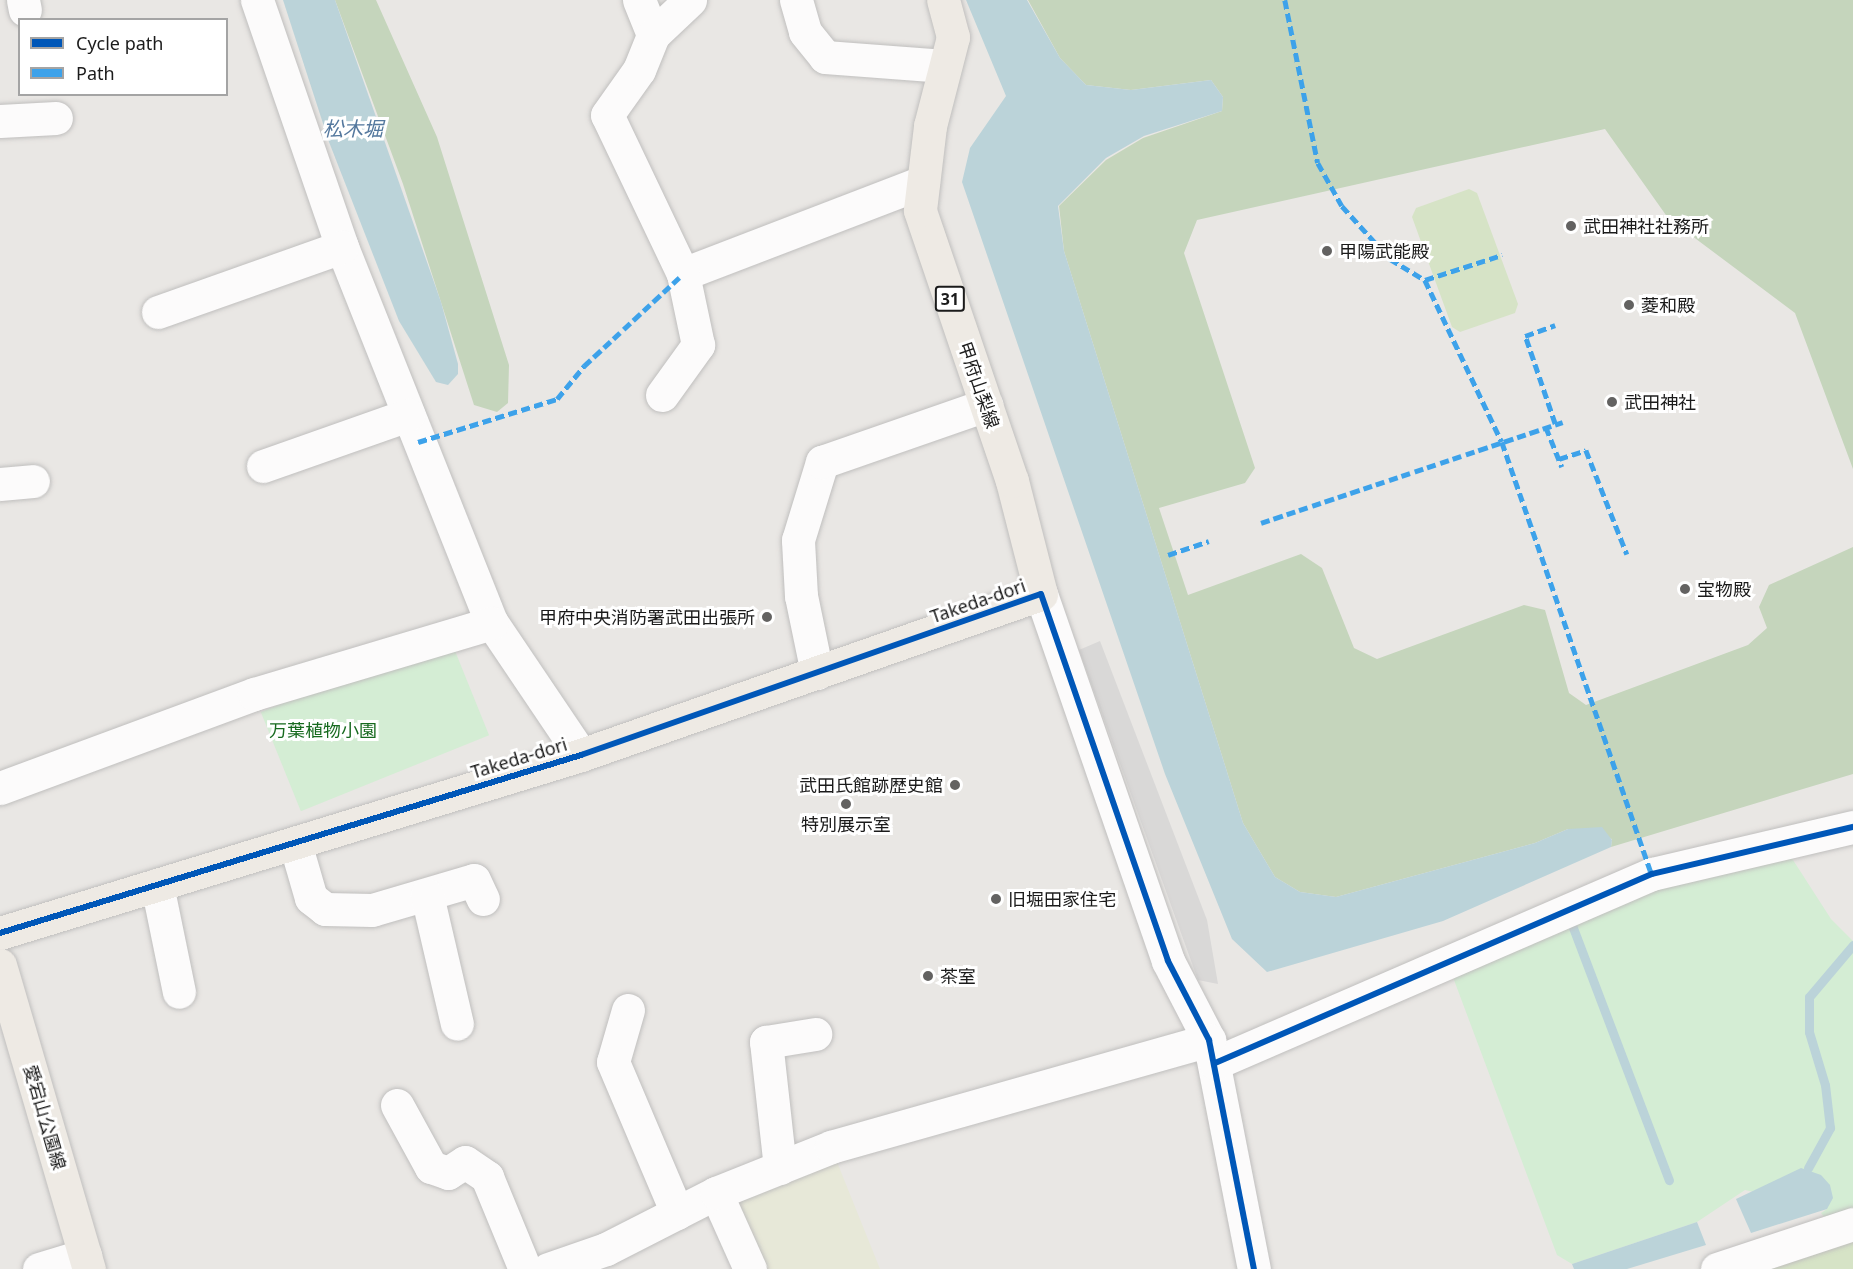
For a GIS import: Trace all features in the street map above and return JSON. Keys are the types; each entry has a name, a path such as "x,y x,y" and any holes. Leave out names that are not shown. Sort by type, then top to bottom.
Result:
{"main road":[{"name":"甲府山梨線","path":"943,0 953,37 945,66 923,182 920,210 986,405 1041,594"},
{"name":"Takeda-dori","path":"0,933 581,755 1041,594"},
{"name":"愛宕山公園線","path":"0,965 87,1262"}],"street":[{"path":"257,0 342,247 492,623 581,755"},
{"path":"639,0 653,35"},
{"path":"662,395 698,345 683,274 607,115 639,70 653,35 690,0"},
{"path":"796,0 805,32 825,57 945,66"},
{"path":"0,122 56,118"},
{"path":"683,274 923,182"},
{"path":"158,312 342,247"},
{"path":"817,673 801,596 798,540 822,462 986,405"},
{"path":"263,466 408,415"},
{"path":"0,484 33,481"},
{"path":"1041,594 1168,961 1212,1052 1254,1269"},
{"path":"0,788 254,694 492,623"},
{"path":"549,1269 606,1249 716,1193 831,1147 1212,1052 1652,874 1853,827"},
{"path":"294,843 311,898 326,909 372,910 474,880 483,899"},
{"path":"157,885 179,992"},
{"path":"427,895 456,1024"},
{"path":"628,1010 613,1062 677,1213"},
{"path":"780,1168 766,1042 815,1034"},
{"path":"397,1105 430,1167 448,1173 465,1162 488,1177 525,1269"},
{"path":"716,1193 750,1269"},
{"path":"1717,1269 1853,1224"},
{"path":"39,1269 87,1262"}],"green space":[{"path":"335,0 376,0 437,137 509,365 508,403 497,412 474,405 403,184"},
{"path":"1028,0 1853,0 1853,469 1795,313 1668,218 1605,129 1197,220 1184,253 1255,468 1245,483 1159,508 1188,595 1301,554 1322,568 1354,648 1377,659 1524,605 1545,610 1569,693 1586,705 1748,645 1767,628 1759,607 1769,585 1853,547 1853,774 1611,847 1612,839 1568,829 1535,843 1336,897 1300,892 1275,877 1243,823 1064,251 1059,206 1106,160 1143,138 1222,111 1223,97 1211,80 1131,90 1086,85 1060,58"},
{"path":"1469,189 1477,193 1518,304 1515,313 1460,332 1452,327 1412,217 1416,208"},
{"name":"万葉植物小園","path":"449,636 489,735 301,811 261,712"},
{"path":"1784,846 1831,919 1853,941 1853,1224 1835,1229 1821,1213 1827,1209 1745,1190 1697,1222 1572,1264 1557,1255 1448,964 1528,923"},
{"path":"831,1147 880,1269 750,1269 716,1193"},
{"path":"1853,1237 1853,1269 1717,1269"}],"shaded area":[{"path":"1100,641 1207,920 1218,984 1198,980 1079,650"}],"water":[{"name":"松木堀","path":"283,0 335,0 441,302 458,364 458,374 448,385 436,382 399,321 329,142"},
{"path":"966,0 1027,0 1060,58 1086,85 1131,90 1211,80 1223,97 1222,111 1144,136 1106,158 1058,206 1064,251 1243,823 1275,877 1300,892 1336,897 1535,843 1568,829 1602,827 1612,840 1611,847 1443,921 1267,972 1232,939 1165,774 962,182 970,148 1006,96"},
{"path":"1801,1168 1821,1175 1830,1185 1833,1198 1827,1209 1751,1233 1736,1199"},
{"path":"1697,1222 1706,1245 1627,1269 1574,1269 1572,1264"}],"waterway":[{"path":"1572,925 1669,1180"},
{"path":"1808,1168 1830,1128 1825,1085 1809,1032 1809,997 1853,945"}],"marked path":[{"path":"1285,0 1318,163 1342,206 1390,259 1425,280 1502,442 1652,874"},
{"path":"1425,280 1502,255"},
{"path":"418,442 557,399 584,366 683,274"},
{"path":"1555,325 1525,336 1555,424"},
{"path":"1261,523 1563,422"},
{"path":"1546,427 1562,467"},
{"path":"1559,459 1586,450 1627,554"},
{"path":"1168,555 1209,541"}],"cycle path":[{"path":"0,933 581,755 1041,594 1168,961 1209,1040 1254,1269"},
{"path":"1215,1063 1652,874 1853,827"}],"place":[{"name":"武田神社社務所","path":"1571,226"},
{"name":"甲陽武能殿","path":"1327,251"},
{"name":"菱和殿","path":"1629,305"},
{"name":"武田神社","path":"1612,402"},
{"name":"宝物殿","path":"1685,589"},
{"name":"甲府中央消防署武田出張所","path":"767,617"},
{"name":"武田氏館跡歴史館","path":"955,785"},
{"name":"特別展示室","path":"846,804"},
{"name":"旧堀田家住宅","path":"996,899"},
{"name":"茶室","path":"928,976"}]}
